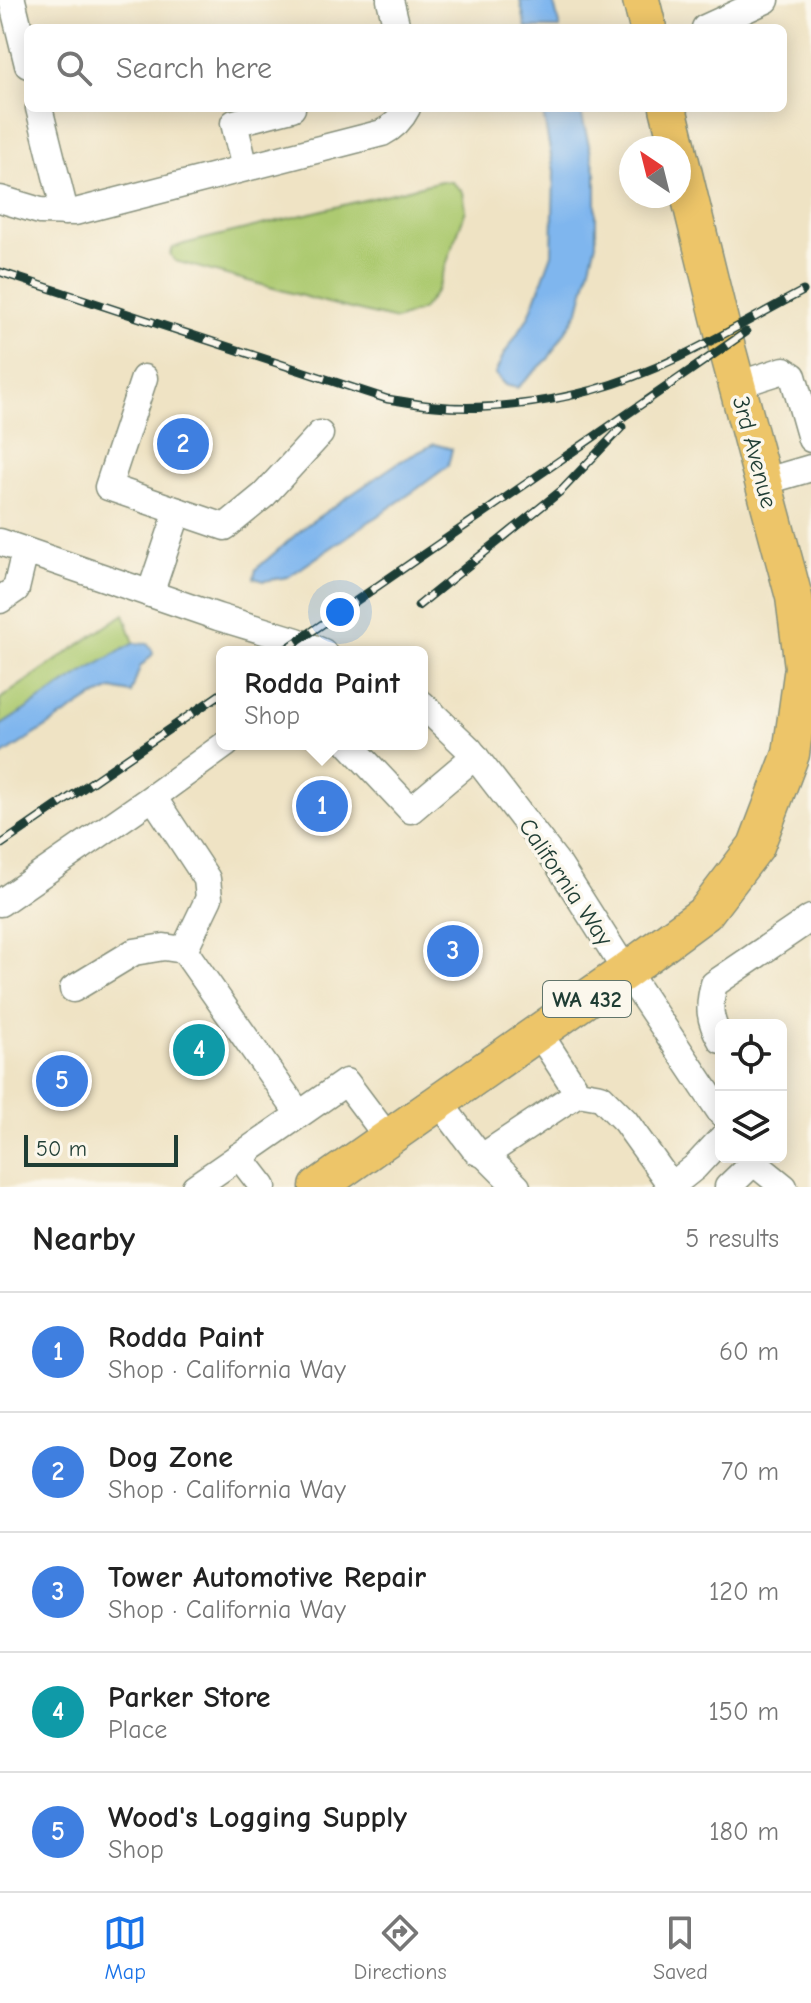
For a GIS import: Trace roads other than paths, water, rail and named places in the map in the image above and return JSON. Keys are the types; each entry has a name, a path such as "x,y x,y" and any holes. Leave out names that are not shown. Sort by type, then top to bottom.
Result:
{"highway":[{"path":"641,0 647,24"},
{"name":"3rd Avenue","path":"669,112 675,136"},
{"name":"3rd Avenue","path":"691,203 763,482 802,592 801,754"},
{"name":"WA 432","path":"318,1187 705,913 756,846 801,754"}],"street":[{"path":"12,0 24,49"},
{"path":"390,0 396,24"},
{"path":"714,24 766,0"},
{"path":"40,112 65,212"},
{"path":"245,168 234,123 277,112"},
{"path":"0,199 40,211 75,212 382,133 394,127 405,112"},
{"path":"737,385 784,370 788,372 793,376 811,439"},
{"path":"144,378 108,487 225,527 264,495 320,434"},
{"path":"763,482 811,468"},
{"path":"150,594 178,511"},
{"path":"0,542 309,646"},
{"path":"0,600 16,589 25,551"},
{"name":"California Way","path":"428,710 475,756 558,864 715,1104"},
{"path":"0,903 218,750"},
{"path":"355,750 411,810 475,756"},
{"path":"153,797 207,879 209,898 184,950"},
{"path":"715,1030 708,1004 714,984 811,918"},
{"path":"73,989 134,952 164,947 184,950 299,1114"},
{"path":"539,1033 578,1093"},
{"path":"195,1187 346,1082 388,1138"},
{"path":"485,1155 578,1093 601,1097 625,1121 664,1184 675,1183 715,1145"},
{"path":"439,1102 476,1151 485,1155 517,1187"},
{"path":"239,1156 263,1187"},
{"path":"728,1187 750,1163"},
{"path":"758,1163 784,1187"}],"water":[{"path":"520,0 553,0 559,24 525,24"},
{"path":"543,112 581,112 596,174 596,243 579,310 548,359 517,388 505,385 495,374 529,316 552,254 554,171"},
{"path":"434,444 452,449 448,466 288,577 264,581 254,578 256,569 308,524 399,462"},
{"path":"134,643 148,644 153,654 140,667 131,693 112,689 90,699 0,757 0,726"}],"railway":[{"path":"0,272 387,399 454,407 494,407 535,402 593,390 647,371 803,291"},
{"path":"291,646 746,332"},
{"path":"418,606 562,490 622,427"},
{"path":"0,845 216,697"}],"place":[{"name":"Dog Zone","path":"183,444"},
{"name":"Rodda Paint","path":"322,806"},
{"name":"Tower Automotive Repair","path":"453,951"},
{"name":"Parker Store","path":"199,1050"},
{"name":"Wood's Logging Supply","path":"62,1081"}]}
